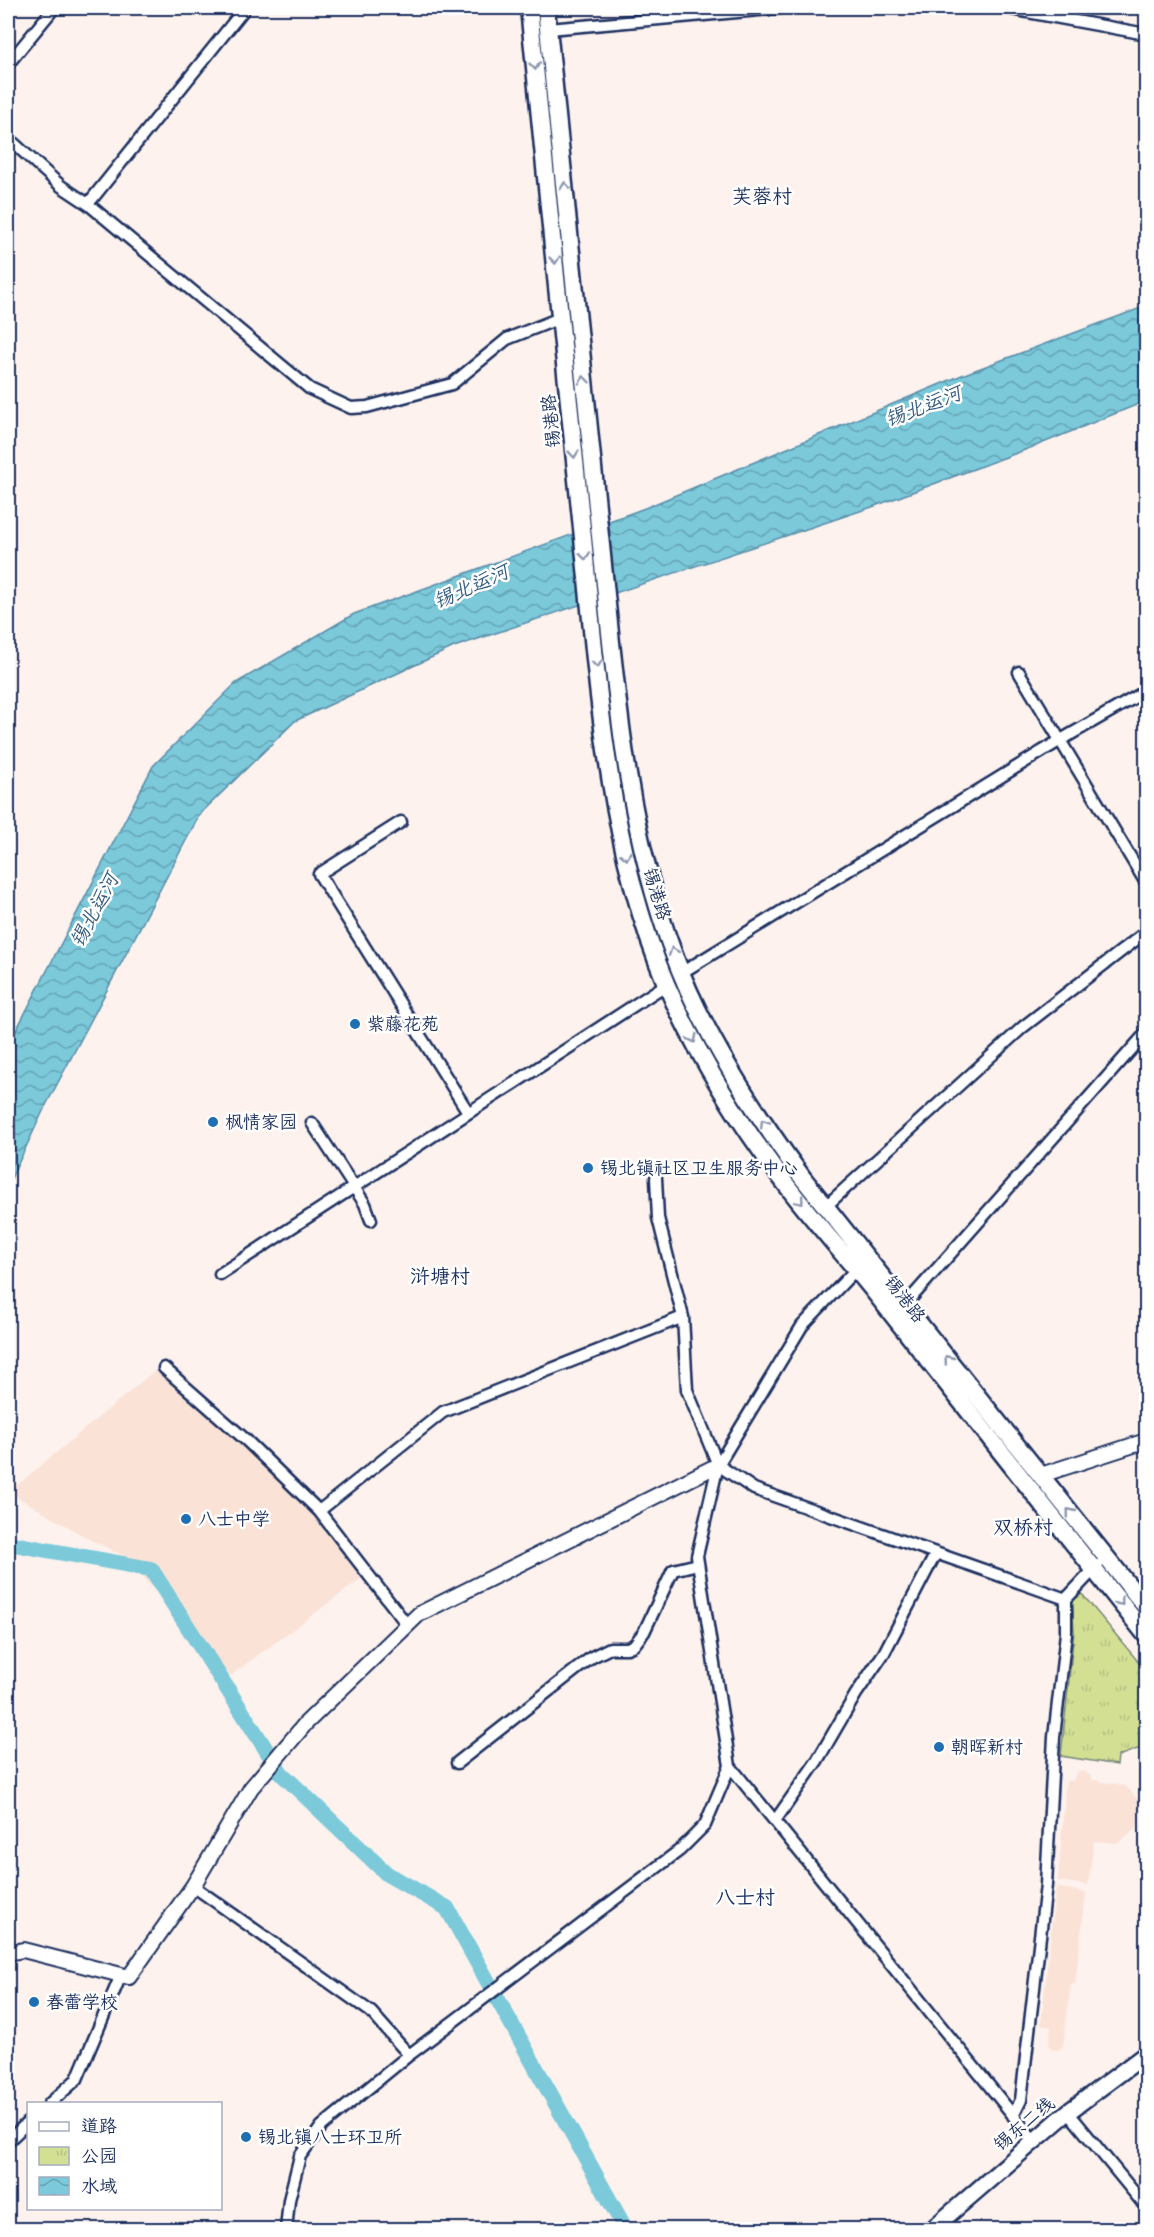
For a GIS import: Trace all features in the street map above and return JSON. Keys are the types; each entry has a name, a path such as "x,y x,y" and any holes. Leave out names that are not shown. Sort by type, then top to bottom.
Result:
{"main road":[{"name":"锡港路","path":"529,8 579,507 610,774 640,911 667,984 707,1065 760,1150 788,1187 905,1305 1146,1607"},
{"name":"锡港路","path":"546,8 627,771 645,862 657,906 681,973 732,1074 775,1140 825,1206 862,1264 1146,1635"},
{"name":"锡东二线","path":"931,2229 1068,2112 1146,2054"}],"street":[{"path":"8,64 54,8"},
{"path":"88,204 245,8"},
{"path":"549,29 781,8"},
{"path":"1006,8 1146,34"},
{"path":"8,138 61,186 88,204 310,389 351,408 367,407 452,384 507,339 560,318"},
{"path":"1019,672 1146,883"},
{"path":"681,973 1059,741 1146,691"},
{"path":"401,822 319,874 468,1112"},
{"path":"825,1206 1023,1027 1146,932"},
{"path":"220,1274 667,984"},
{"path":"905,1305 1146,1033"},
{"path":"312,1123 365,1204 371,1220"},
{"path":"656,1178 658,1218 682,1317 687,1390 718,1465 754,1489 1066,1599"},
{"path":"862,1264 802,1326 718,1465 697,1556 730,1766 1034,2141"},
{"path":"319,1511 443,1412 682,1317"},
{"path":"164,1368 247,1441 319,1511 408,1626"},
{"path":"1041,1475 1146,1441"},
{"path":"8,1953 23,1950 129,1977 193,1886 251,1788 306,1723 419,1614 718,1465"},
{"path":"775,1821 817,1761 856,1694 884,1653 936,1553"},
{"path":"1013,2116 1021,2100 1046,1885 1054,1737 1066,1633 1066,1599 1093,1568 1107,1557"},
{"path":"457,1763 592,1658 610,1648 627,1648 634,1645 644,1632 673,1570 698,1564"},
{"path":"286,2229 300,2156 322,2126 409,2055 680,1850 705,1825 730,1766"},
{"path":"193,1886 371,2012 409,2055"},
{"path":"50,2102 77,2079 121,1975"},
{"path":"1068,2112 1146,2207"},
{"path":"8,2141 27,2123"}],"shaded area":[{"name":"八士中学","path":"158,1368 285,1479 325,1525 361,1579 230,1676 124,1556 87,1538 9,1492"},
{"path":"1083,1771 1093,1780 1126,1786 1139,1801 1137,1827 1118,1843 1094,1841 1088,1885 1058,1881 1066,1781 1073,1781 1076,1773"},
{"path":"1056,1887 1086,1893 1075,1984 1071,1984 1063,2046 1058,2050 1049,2046 1051,2027 1041,2025"}],"green space":[{"path":"1082,1594 1146,1671 1146,1746 1118,1756 1117,1765 1061,1756 1074,1631 1072,1601"}],"water":[{"name":"锡北运河","path":"1146,306 1146,401 1038,445 872,507 454,647 295,721 200,814 44,1109 8,1185 8,1046 153,766 236,683 354,614 645,508 962,375"}],"waterway":[{"path":"8,1543 151,1569 281,1773 387,1874 447,1908 626,2230"}],"place":[{"name":"紫藤花苑","path":"355,1024"},
{"name":"枫情家园","path":"213,1122"},
{"name":"锡北镇社区卫生服务中心","path":"588,1168"},
{"name":"八士中学","path":"186,1519"},
{"name":"朝晖新村","path":"939,1747"},
{"name":"春蕾学校","path":"34,2002"},
{"name":"锡北镇八士环卫所","path":"246,2137"}],"district":[{"name":"芙蓉村","path":"762,196"},
{"name":"浒塘村","path":"440,1276"},
{"name":"双桥村","path":"1023,1527"},
{"name":"八士村","path":"745,1897"}]}
